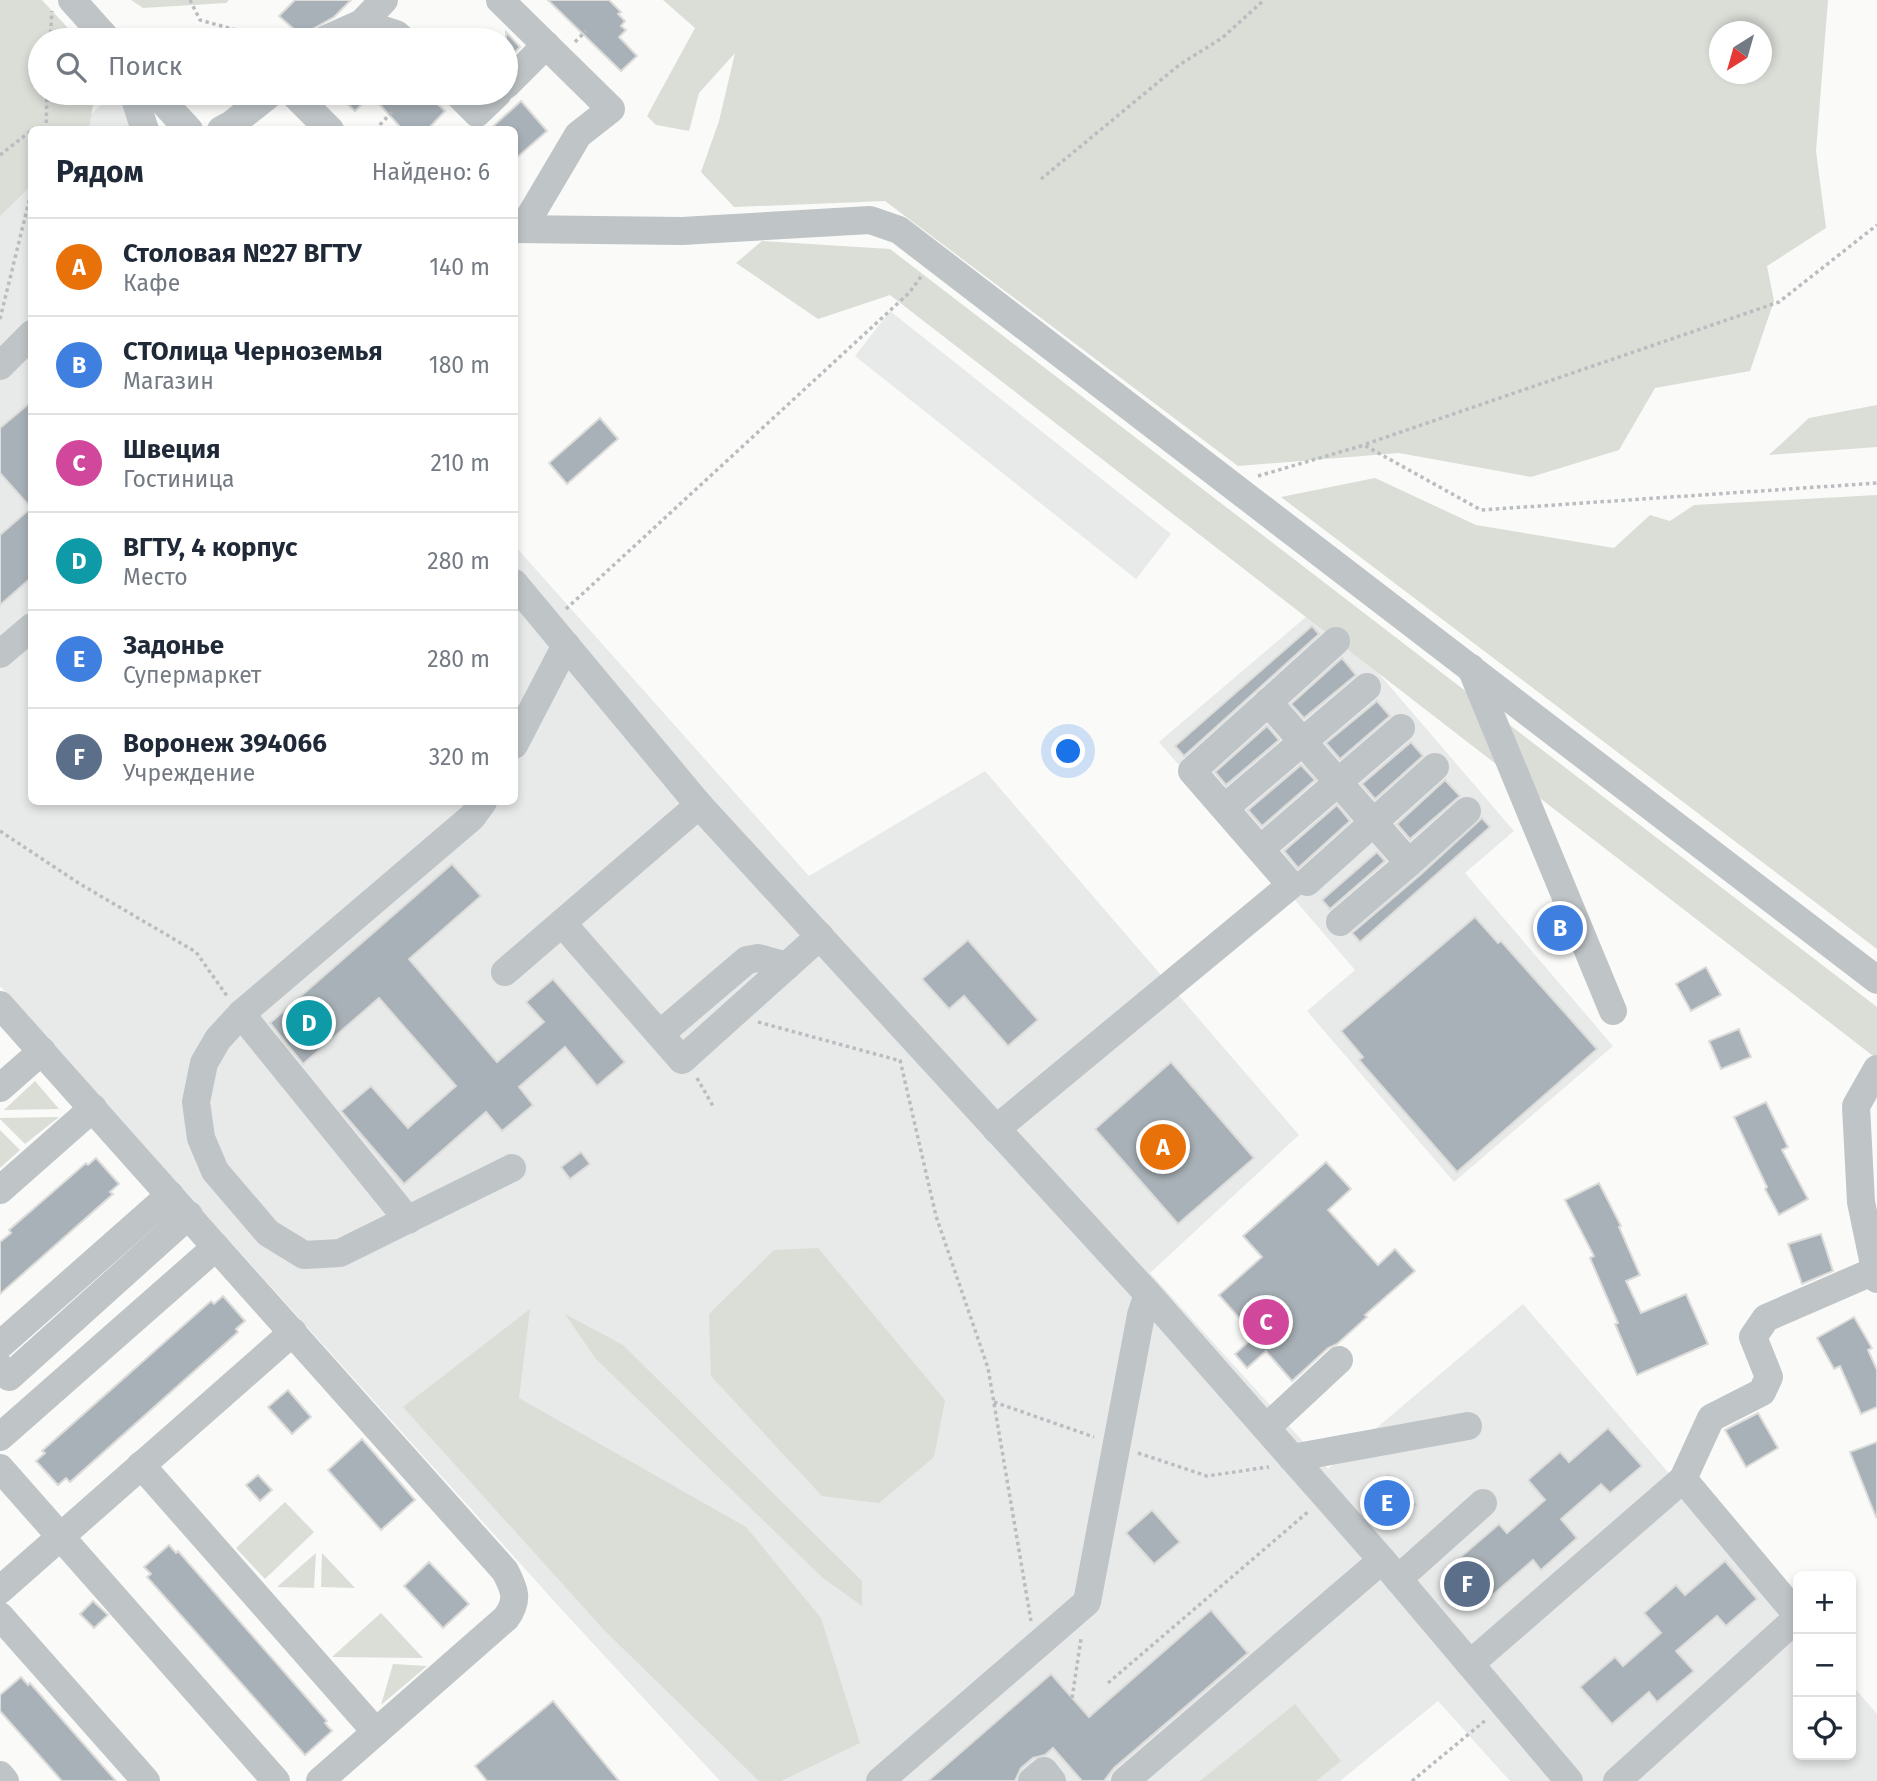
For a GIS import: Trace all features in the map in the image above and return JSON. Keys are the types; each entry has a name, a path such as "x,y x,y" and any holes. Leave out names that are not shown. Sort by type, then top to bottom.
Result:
{"street":[{"path":"72,0 97,28"},
{"path":"351,28 362,23 384,0"},
{"path":"500,0 611,108 578,135 519,228"},
{"path":"362,23 377,28"},
{"path":"518,73 546,45"},
{"path":"137,105 144,126"},
{"path":"167,105 185,126"},
{"path":"228,126 256,105"},
{"path":"305,105 326,126"},
{"path":"469,121 486,105"},
{"path":"519,228 682,231 870,220 899,230 1877,980"},
{"path":"0,366 28,338"},
{"path":"518,588 699,805 1148,1294 1390,1569 1569,1781"},
{"path":"0,654 28,630"},
{"path":"518,735 558,635"},
{"path":"996,1129 1291,886 1192,771 1336,640"},
{"path":"1470,666 1614,1011"},
{"path":"1234,800 1367,687"},
{"path":"1268,702 1409,863"},
{"path":"1271,840 1401,728"},
{"path":"1307,882 1435,767"},
{"path":"481,805 472,817 241,1014 218,1040 204,1063 195,1102 201,1138 215,1171 268,1233 304,1255 340,1253 512,1168"},
{"path":"505,972 699,805"},
{"path":"1340,922 1467,811"},
{"path":"562,923 682,1060 820,936"},
{"path":"660,1034 747,960 758,958 787,966"},
{"path":"0,1005 505,1571 513,1586 514,1606 506,1618 320,1781"},
{"path":"241,1014 408,1220"},
{"path":"0,1088 42,1051"},
{"path":"1470,1664 1683,1479 1712,1418 1762,1392 1769,1377 1753,1337 1766,1318 1875,1275 1861,1202 1856,1106 1877,1069"},
{"path":"0,1190 93,1108"},
{"path":"0,1345 180,1205"},
{"path":"0,1367 9,1377 180,1205"},
{"path":"0,1437 216,1247"},
{"path":"880,1781 1087,1602 1141,1315 1148,1294"},
{"path":"0,1590 293,1332"},
{"path":"1265,1428 1339,1360"},
{"path":"1292,1458 1468,1426"},
{"path":"141,1465 376,1732"},
{"path":"0,1468 276,1781"},
{"path":"1683,1479 1793,1611"},
{"path":"1125,1781 1390,1569 1483,1503"},
{"path":"0,1616 146,1781"},
{"path":"1617,1781 1793,1622"},
{"path":"1032,1781 1044,1771 1052,1781"},
{"path":"0,1775 5,1781"}],"path":[{"path":"51,28 52,0"},
{"path":"190,0 200,19 230,28"},
{"path":"1041,179 1179,65 1222,38 1264,0"},
{"path":"46,126 47,105"},
{"path":"379,126 392,112"},
{"path":"0,155 28,133"},
{"path":"0,319 28,205"},
{"path":"1233,484 1364,445 1779,302 1877,225"},
{"path":"558,635 909,293 936,257"},
{"path":"1364,445 1481,510 1877,483"},
{"path":"0,831 80,884 197,952 241,1014"},
{"path":"732,1015 901,1061"},
{"path":"898,1051 936,1216 988,1368 1036,1647"},
{"path":"682,1060 701,1083 713,1106"},
{"path":"994,1402 1207,1476 1270,1466 1292,1458"},
{"path":"1108,1683 1326,1496"},
{"path":"1072,1698 1087,1602"},
{"path":"1412,1781 1505,1705"}],"shaded area":[{"path":"0,0 42,0 68,28 28,28 28,105 93,105 90,126 28,126 28,189 0,216"},
{"path":"131,0 229,0 226,3 143,8"},
{"path":"663,0 1828,0 1816,151 1826,228 1767,266 1774,301 1750,371 1655,388 1619,450 1531,477 1399,453 1238,466 885,201 734,207 701,172 719,121 735,53 699,93 689,131 656,125 647,116 695,28"},
{"path":"101,105 122,105 141,126 79,126"},
{"path":"28,175 28,805 518,805 518,549 809,876 985,771 1299,1135 1150,1273 1328,1469 1523,1304 1793,1617 1793,1760 1856,1760 1856,1690 1877,1714 1877,1781 1510,1781 1438,1701 1340,1781 720,1781 563,1611 0,986 0,203"},
{"path":"762,241 890,249 1877,1007 1877,1059 890,295 818,319 736,263"},
{"path":"890,311 1171,534 1136,579 855,356"},
{"path":"1877,405 1877,447 1769,455 1809,418"},
{"path":"1375,478 1476,525 1614,548 1650,515 1670,521 1694,505 1877,495 1877,949 1281,497"},
{"path":"1320,605 1514,831 1465,873 1613,1046 1454,1182 1307,1011 1355,970 1159,742"},
{"path":"35,1081 59,1109 4,1110"},
{"path":"59,1117 25,1144 0,1119 0,1118"},
{"path":"0,1130 20,1150 0,1168"},
{"path":"818,1248 945,1400 934,1457 879,1503 822,1496 711,1376 709,1314 774,1250"},
{"path":"530,1309 519,1398 746,1527 821,1618 860,1743 781,1781 759,1781 605,1631 403,1407"},
{"path":"565,1314 623,1345 862,1581 862,1606 823,1578 596,1359"},
{"path":"285,1502 314,1532 265,1579 236,1548"},
{"path":"316,1553 314,1588 277,1587"},
{"path":"322,1553 355,1588 321,1587"},
{"path":"381,1613 423,1658 332,1657"},
{"path":"393,1664 427,1666 381,1705"},
{"path":"1295,1704 1341,1761 1316,1781 1200,1781"}],"building":[{"path":"295,0 351,0 334,17 315,28 292,28 279,16"},
{"path":"548,0 609,0 621,12 618,14 625,21 621,26 626,30 619,37 637,56 621,71"},
{"path":"521,101 547,131 518,156 518,126 493,126"},
{"path":"349,105 361,105 355,111"},
{"path":"380,105 439,105 445,111 431,126 399,126"},
{"path":"28,404 28,505 0,473 0,428"},
{"path":"600,418 618,439 567,484 549,463"},
{"path":"28,511 28,580 0,605 0,535"},
{"path":"1312,626 1319,634 1184,756 1175,746"},
{"path":"1342,658 1356,675 1304,718 1291,704"},
{"path":"1377,701 1390,716 1340,759 1326,743"},
{"path":"1267,726 1279,740 1226,785 1215,772"},
{"path":"1411,742 1423,756 1375,799 1362,784"},
{"path":"1301,765 1315,780 1262,826 1248,810"},
{"path":"1445,780 1460,796 1410,839 1397,824"},
{"path":"1337,805 1350,821 1298,868 1284,851"},
{"path":"1482,818 1490,827 1360,942 1352,933"},
{"path":"1377,852 1385,861 1330,909 1322,900"},
{"path":"452,864 481,896 409,959 497,1062 544,1022 526,1002 553,979 625,1062 597,1086 565,1047 519,1087 533,1105 502,1131 486,1112 404,1184 341,1111 371,1086 408,1128 456,1086 379,998 303,1064 270,1023"},
{"path":"1553,911 1569,947 1551,953 1540,915"},
{"path":"1475,917 1498,943 1501,941 1597,1049 1457,1172 1359,1060 1363,1057 1341,1031"},
{"path":"968,940 1038,1020 1008,1046 964,996 949,1009 922,979"},
{"path":"1706,967 1721,995 1691,1011 1676,984"},
{"path":"1739,1029 1751,1057 1721,1069 1709,1041"},
{"path":"1171,1062 1254,1158 1178,1224 1095,1129"},
{"path":"1766,1102 1788,1147 1782,1150 1808,1199 1779,1215 1734,1117"},
{"path":"581,1152 590,1164 570,1179 561,1167"},
{"path":"96,1158 119,1184 110,1192 113,1194 0,1294 0,1242 11,1233 9,1230 86,1163 88,1165"},
{"path":"1326,1162 1351,1189 1328,1210 1378,1265 1395,1249 1415,1271 1337,1344 1328,1348 1292,1381 1266,1351 1247,1368 1235,1354 1255,1336 1219,1295 1262,1257 1243,1236"},
{"path":"1599,1183 1621,1226 1619,1227 1640,1275 1626,1281 1641,1313 1686,1294 1708,1344 1637,1375 1590,1258 1594,1256 1565,1200"},
{"path":"1821,1234 1833,1271 1802,1284 1788,1244"},
{"path":"223,1296 245,1321 236,1329 238,1332 70,1482 66,1478 58,1485 36,1461 45,1453 42,1451 211,1301 214,1304"},
{"path":"1854,1317 1872,1348 1868,1350 1877,1370 1877,1407 1861,1414 1840,1366 1834,1369 1817,1338"},
{"path":"288,1390 311,1417 292,1434 268,1407"},
{"path":"1758,1413 1778,1448 1746,1467 1725,1430"},
{"path":"1608,1428 1642,1466 1610,1493 1601,1484 1561,1519 1577,1538 1541,1570 1533,1560 1481,1605 1448,1568 1499,1524 1507,1533 1545,1500 1528,1480 1560,1452 1569,1462"},
{"path":"362,1439 415,1500 381,1530 328,1470"},
{"path":"1877,1442 1877,1517 1876,1517 1850,1452"},
{"path":"258,1475 272,1490 260,1501 246,1485"},
{"path":"1388,1475 1416,1505 1398,1520 1372,1490"},
{"path":"1152,1510 1180,1542 1154,1564 1126,1533"},
{"path":"169,1545 176,1553 178,1551 327,1721 325,1723 332,1731 305,1755 147,1577 151,1574 144,1567"},
{"path":"1725,1561 1757,1599 1726,1626 1717,1616 1676,1651 1694,1671 1657,1702 1649,1692 1612,1724 1580,1687 1615,1657 1623,1666 1661,1633 1644,1613 1676,1585 1685,1595"},
{"path":"429,1562 469,1604 443,1628 404,1586"},
{"path":"93,1601 108,1615 94,1628 80,1614"},
{"path":"1211,1610 1248,1653 1114,1768 1104,1781 1082,1781 1053,1748 1045,1755 1033,1758 1021,1768 1015,1781 928,1781 1051,1674 1089,1717"},
{"path":"21,1677 28,1685 30,1683 116,1781 62,1781 0,1711 0,1695"},
{"path":"553,1701 619,1781 487,1781 475,1766"}],"place":[{"name":"СТОлица Черноземья","path":"1560,928"},
{"name":"ВГТУ, 4 корпус","path":"309,1023"},
{"name":"Столовая №27 ВГТУ","path":"1163,1147"},
{"name":"Швеция","path":"1266,1322"},
{"name":"Задонье","path":"1387,1503"},
{"name":"Воронеж 394066","path":"1467,1584"}]}
